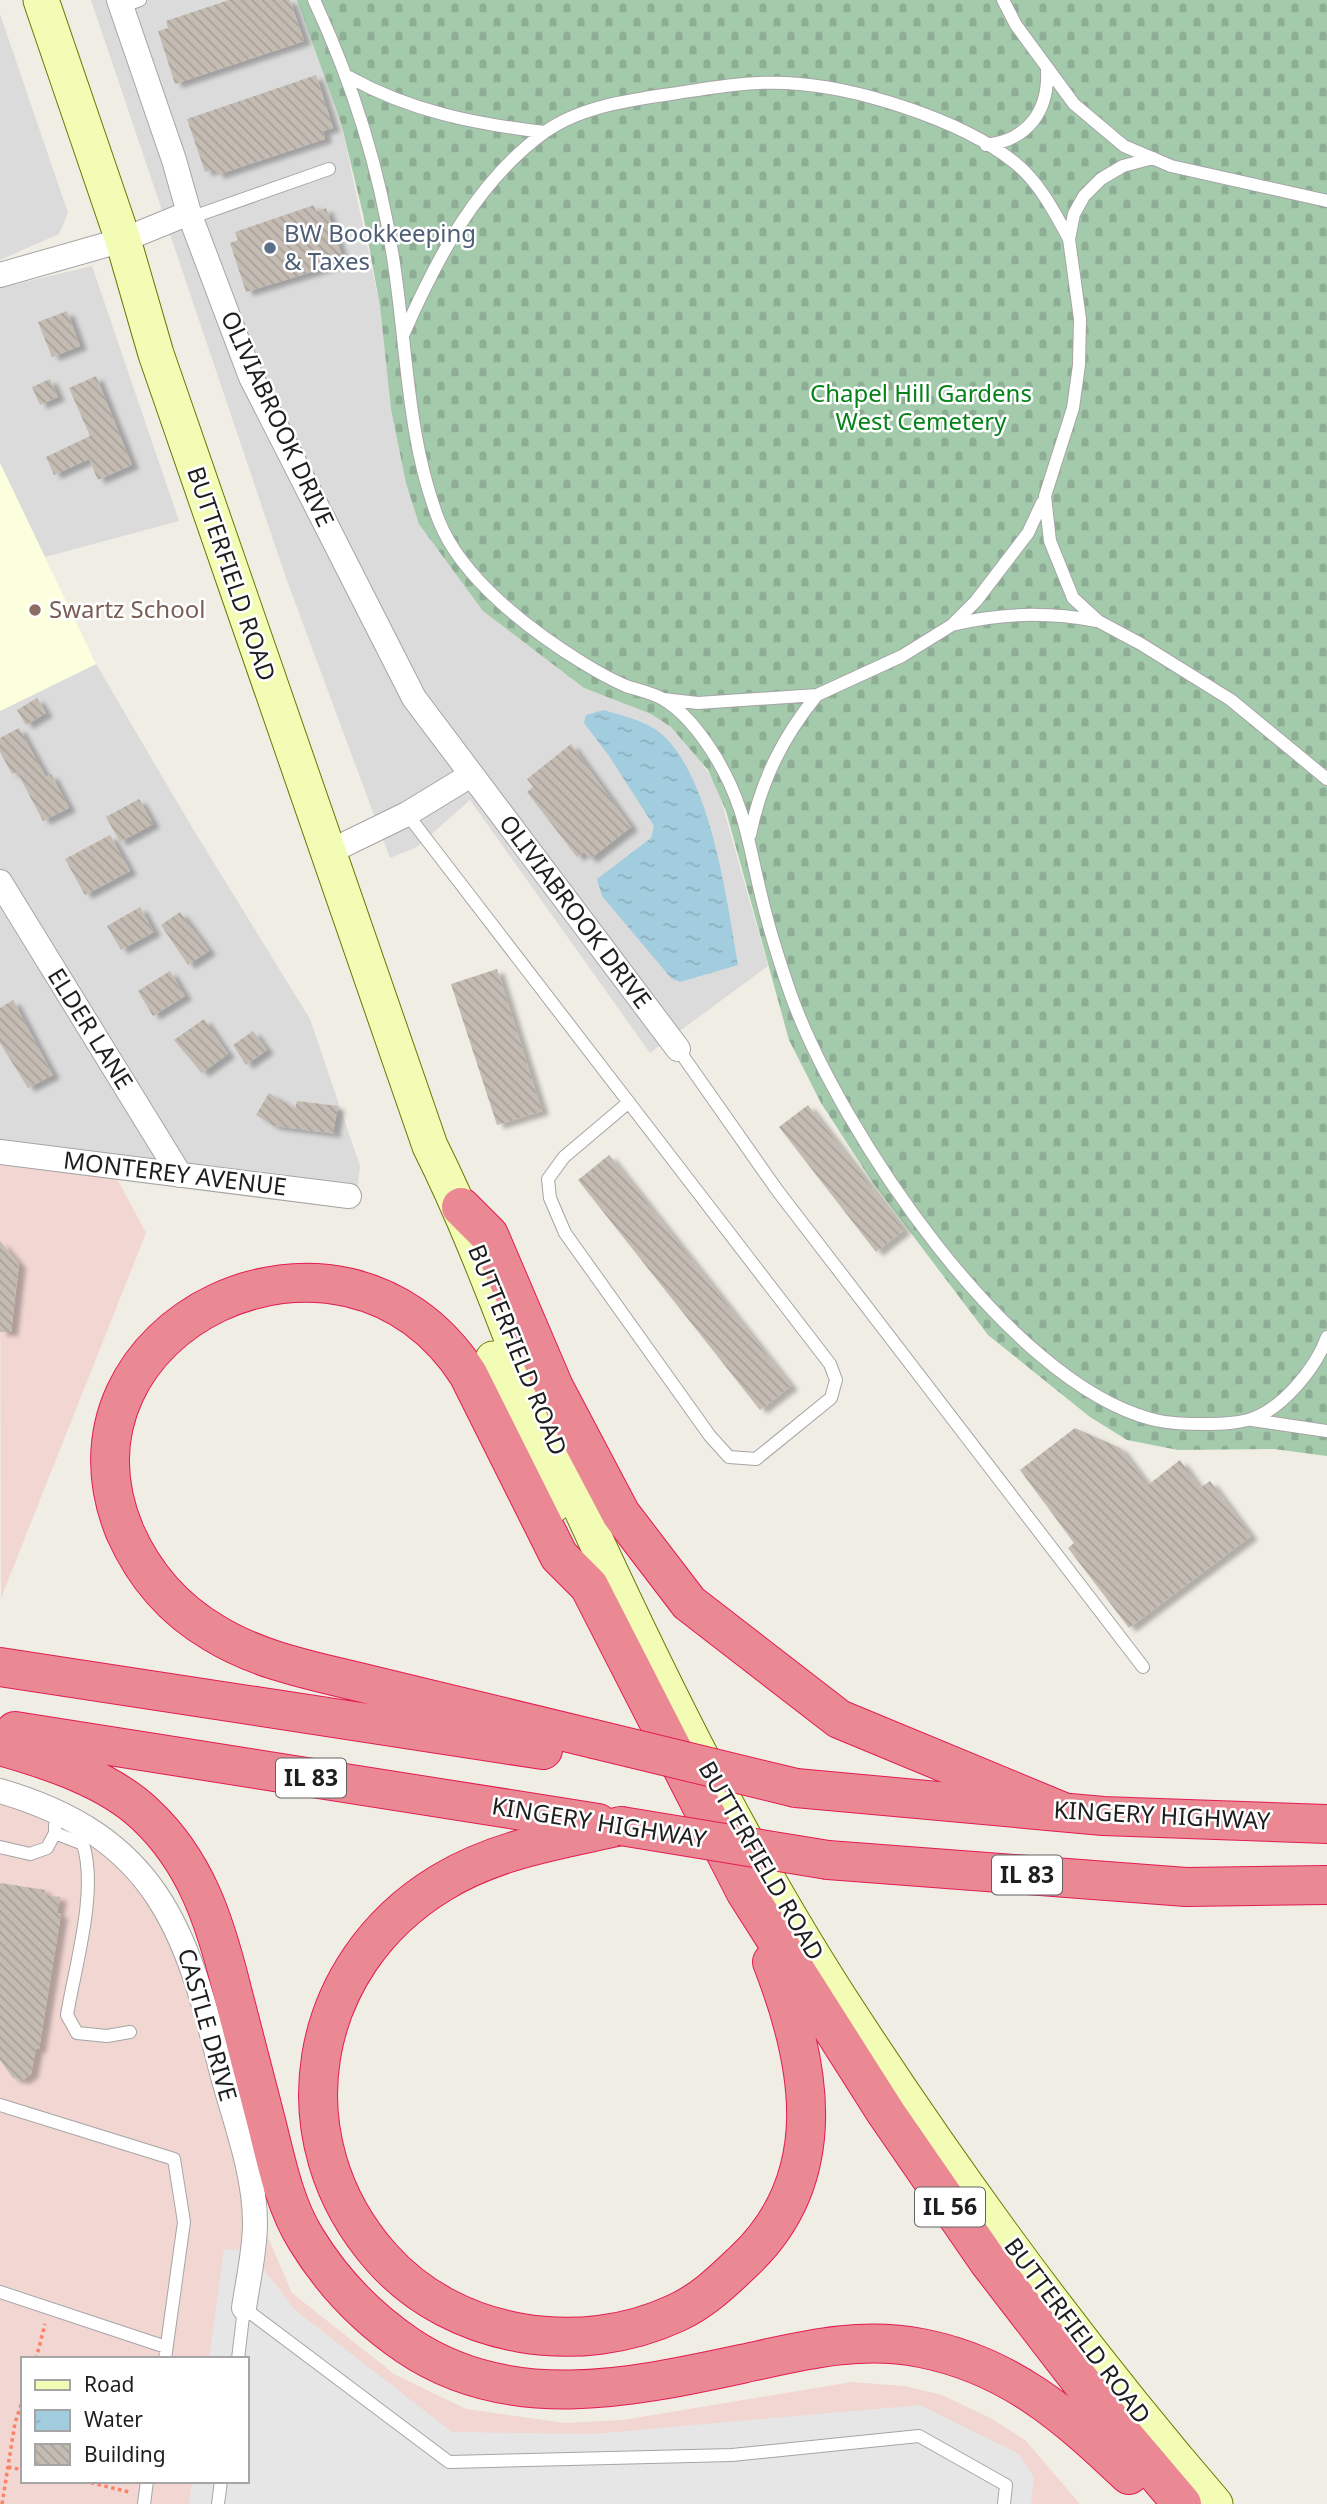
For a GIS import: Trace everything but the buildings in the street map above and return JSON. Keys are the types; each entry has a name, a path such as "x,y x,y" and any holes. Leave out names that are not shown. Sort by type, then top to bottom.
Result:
{"highway":[{"path":"461,1208 489,1236 554,1387 621,1514 689,1603 839,1720 1061,1811"},
{"path":"589,1586 559,1556 468,1374 453,1351 419,1319 370,1292 334,1284 289,1282 252,1289 216,1302 185,1321 163,1340 122,1402 112,1439 111,1474 117,1513 134,1553 156,1585 180,1610 214,1633 280,1662 597,1749"},
{"name":"BUTTERFIELD ROAD","path":"589,1586 745,1891 886,2113 988,2261 1109,2418 1182,2504"},
{"path":"0,1667 597,1749"},
{"name":"KINGERY HIGHWAY","path":"0,1729 828,1860 1186,1887 1327,1885"},
{"path":"0,1746 78,1774 116,1793 145,1814 199,1884 216,1927 280,2179 303,2236 336,2282 376,2322 409,2346 444,2365 489,2381 541,2390 590,2391 660,2381 845,2343 922,2348 981,2366 1044,2399 1160,2504"},
{"name":"KINGERY HIGHWAY","path":"597,1749 796,1788 1180,1821 1327,1824"},
{"path":"621,1826 509,1851 440,1883 381,1931 358,1961 337,1996 325,2031 319,2071 322,2138 334,2176 347,2209 382,2258 410,2284 441,2304 470,2318 507,2330 543,2336 613,2335 656,2321 702,2298 751,2254 777,2219 792,2190 808,2130 808,2098 785,1995 745,1891"}],"main road":[{"name":"BUTTERFIELD ROAD","path":"41,0 123,240 156,354 430,1146 461,1208 535,1402 580,1506 699,1751 785,1907 853,2020 1040,2287 1133,2409 1215,2504"},
{"name":"BUTTERFIELD ROAD","path":"430,1146 433,1200 514,1415 589,1586"}],"street":[{"name":"OLIVIABROOK DRIVE","path":"127,2 190,216 251,377 414,698 678,1049"},
{"path":"0,275 123,240 190,216"},
{"path":"327,853 407,814 471,775"},
{"name":"ELDER LANE","path":"0,883 180,1175"},
{"name":"MONTEREY AVENUE","path":"0,1152 349,1196"},
{"name":"CASTLE DRIVE","path":"0,1791 55,1822 113,1847 144,1879 169,1912 190,1956 252,2191 255,2224 244,2308"}],"lane":[{"path":"314,0 349,77 380,190 404,334 414,422 426,478 440,524 461,562 493,594 581,662 622,684 663,699 698,703 817,695 902,656 952,625 976,601 1028,533 1045,496 1073,408 1079,365 1080,319 1069,239 1073,214 1084,195 1101,179 1123,166 1153,158"},
{"path":"1003,0 1047,70 1074,104 1124,146 1171,166 1326,202"},
{"path":"986,145 1014,139 1028,127 1043,106 1048,88 1047,70"},
{"path":"349,77 388,99 422,109 465,120 544,132"},
{"path":"404,334 435,267 464,218 489,185 544,132 566,119 610,106 699,89 785,83 851,92 887,102 986,145 1013,162 1050,202 1069,239"},
{"path":"190,216 329,169"},
{"path":"1045,496 1047,530 1061,573 1073,598 1098,621 1141,644 1231,700 1327,779"},
{"path":"952,625 976,619 1011,616 1078,617 1098,621"},
{"path":"750,837 766,776 779,747 817,695"},
{"path":"663,699 692,723 715,755 737,796 750,837 760,894 793,1002 840,1099 902,1201 957,1269 1028,1343 1070,1377 1119,1407 1152,1420 1187,1424 1252,1420 1327,1432"},
{"path":"407,814 831,1364 836,1380 831,1398 756,1459 729,1457 710,1436 565,1233 550,1198 548,1179 564,1157 629,1102"},
{"path":"678,1049 777,1190 1143,1667"},
{"path":"1252,1420 1279,1403 1302,1378 1322,1351 1327,1338"},
{"path":"0,1847 30,1854 47,1848 55,1822 83,1844 88,1861 86,1900 67,2015 78,2033 107,2036 130,2032"},
{"path":"0,2105 174,2159 184,2222 165,2353 0,2292"},
{"path":"237,2357 244,2308 449,2462 732,2455 919,2436 1006,2485 1004,2504"},
{"path":"139,2501 146,2483"},
{"path":"218,2504 221,2483"}],"path":[{"path":"37,2357 48,2308"},
{"path":"2,2504 21,2408"},
{"path":"8,2467 21,2470"},
{"path":"93,2483 128,2491 139,2501"}],"shaded area":[{"path":"91,0 297,0 341,123 380,306 546,658 584,688 651,714 671,727 691,747 717,786 768,966 650,1053 470,800 417,847 390,858 286,578"},
{"path":"0,14 68,213 59,234 0,260"},
{"path":"92,266 179,521 45,557 0,463 0,288"},
{"name":"Swartz School","path":"0,463 96,664 0,711"},
{"path":"96,664 310,1019 360,1166 355,1210 0,1162 0,711"},
{"path":"0,1162 116,1177 146,1233 1,1598"},
{"path":"0,1802 35,1814 74,1833 122,1868 170,1932 208,2055 231,2152 292,2293 394,2374 466,2409 565,2423 623,2420 852,2382 904,2386 942,2395 992,2419 1026,2441 1080,2504 0,2504"},
{"path":"224,2249 265,2253 262,2267 295,2310 452,2432 593,2434 920,2405 1019,2454 1034,2477 1031,2504 189,2504 192,2483 248,2483 248,2357 209,2357"}],"green space":[{"name":"Chapel Hill Gardens West Cemetery","path":"297,0 1327,0 1327,1456 1274,1449 1178,1450 1127,1440 1090,1417 988,1335 873,1183 821,1103 789,1040 726,811 708,770 671,727 651,714 584,688 483,611 419,524 406,483 391,409 380,306 363,214 341,123"}],"water":[{"path":"604,710 637,720 655,729 674,747 690,773 713,837 738,965 680,982 671,978 602,896 597,879 651,838 654,826 609,756 584,723 586,715"}],"place":[{"name":"BW Bookkeeping & Taxes","path":"270,248"},
{"name":"Swartz School","path":"35,610"}]}
